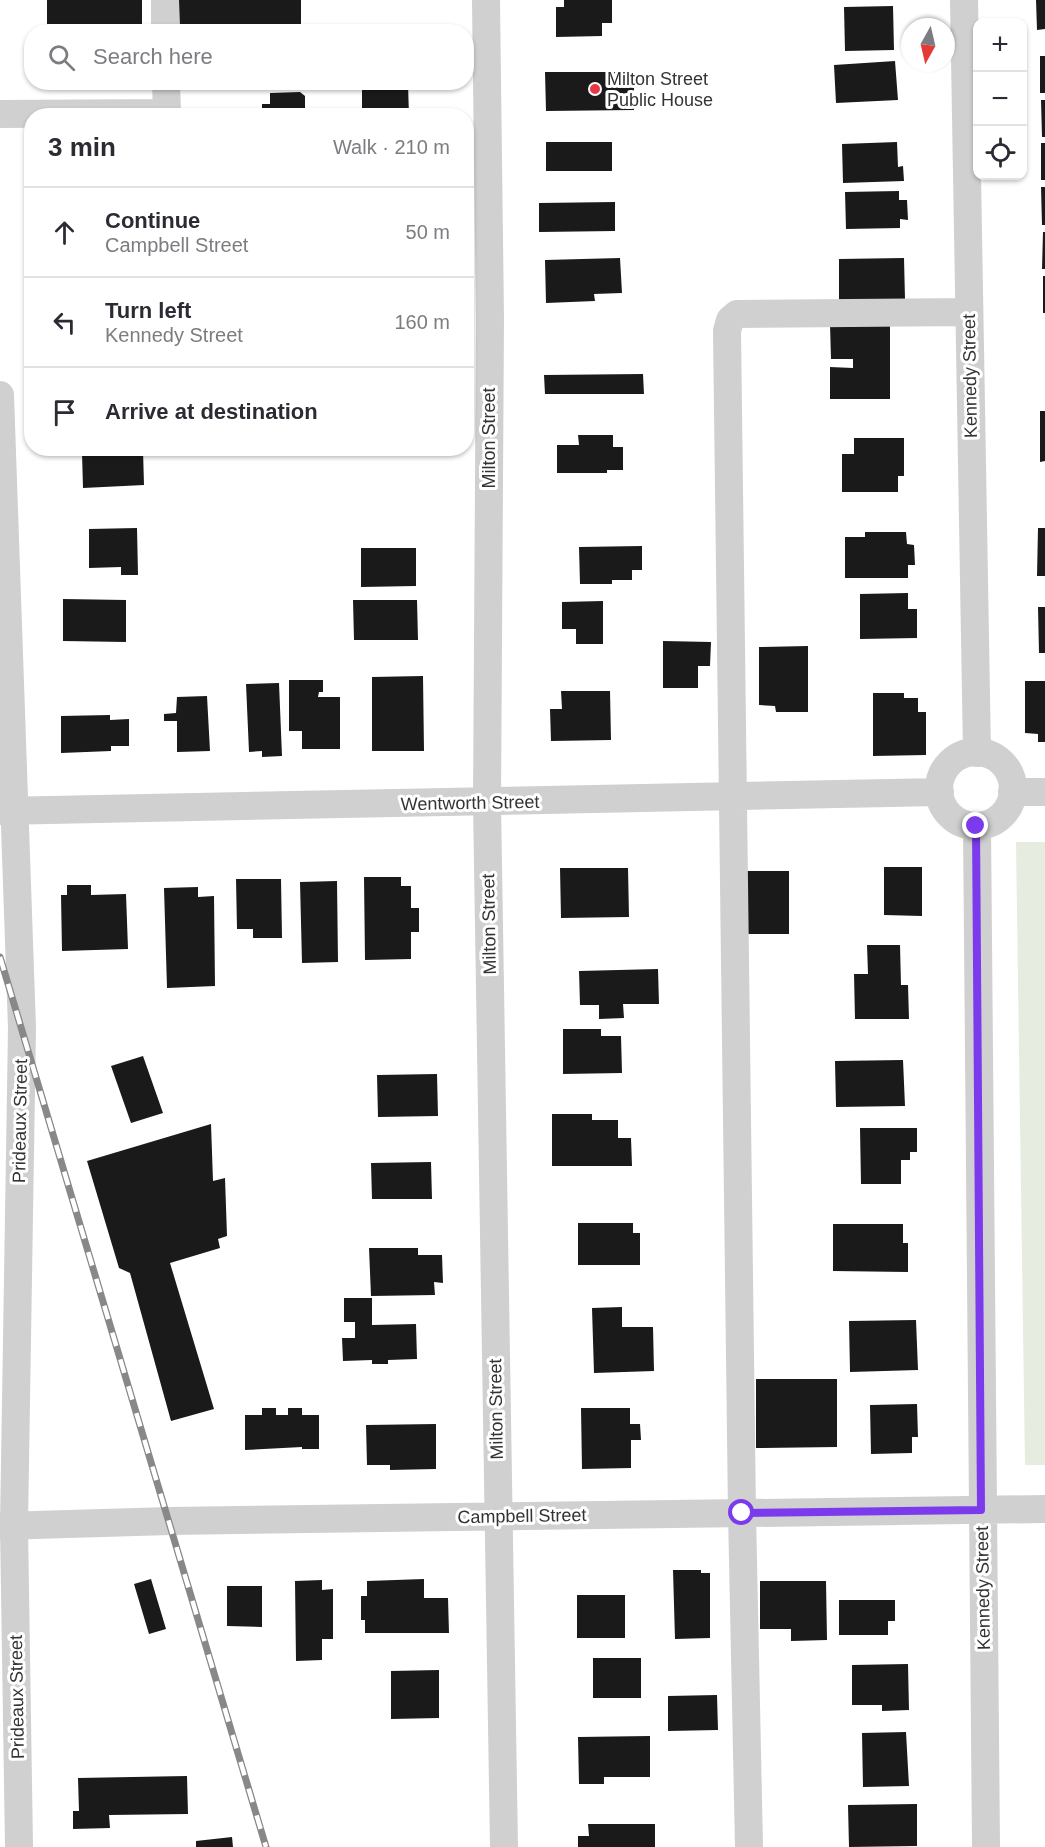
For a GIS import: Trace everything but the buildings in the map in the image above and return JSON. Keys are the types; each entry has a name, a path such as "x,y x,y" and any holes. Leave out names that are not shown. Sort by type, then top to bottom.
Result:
{"street":[{"path":"165,0 165,24"},
{"name":"Milton Street","path":"486,0 490,319 487,803 504,1847"},
{"name":"Kennedy Street","path":"964,0 977,753"},
{"path":"166,90 167,108"},
{"path":"0,114 24,114"},
{"path":"749,1847 742,1513 735,797 727,331 730,320 737,314 968,312"},
{"name":"Prideaux Street","path":"0,395 8,811 22,1028 7,1526 20,1847"},
{"path":"977,753 992,756 1002,762 1009,772 1012,792 1008,807 1000,816 990,823 976,826 956,820 946,811 939,792 941,777 947,766 957,758 977,753"},
{"name":"Wentworth Street","path":"8,811 939,792"},
{"path":"1012,792 1045,792"},
{"name":"Kennedy Street","path":"976,826 986,1847"},
{"name":"Campbell Street","path":"7,1526 170,1521 1045,1509"}],"shaded area":[{"path":"1016,842 1045,842 1045,1465 1025,1465"}],"railway":[{"path":"0,957 266,1847"}],"place":[{"name":"Milton Street Public House","path":"595,89"}],"route":[{"path":"742,1513 981,1510 976,826"}]}
